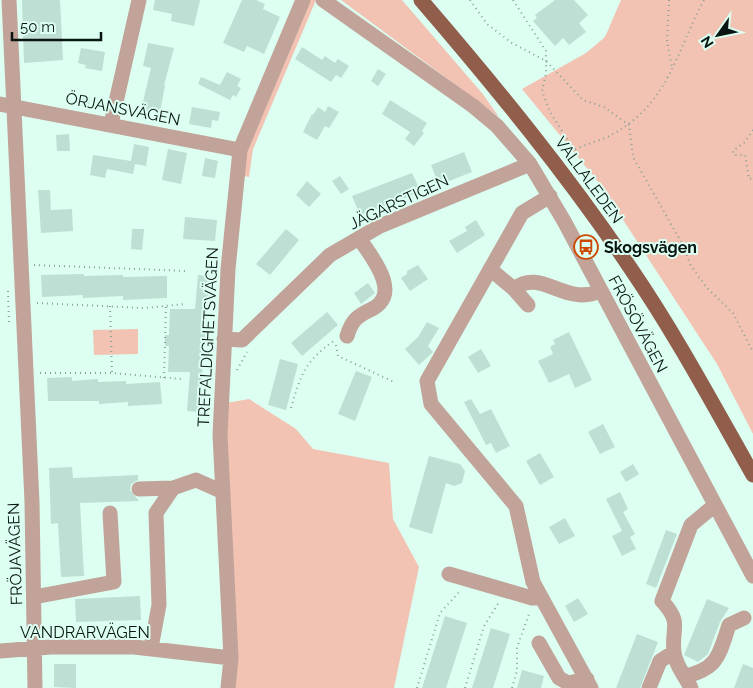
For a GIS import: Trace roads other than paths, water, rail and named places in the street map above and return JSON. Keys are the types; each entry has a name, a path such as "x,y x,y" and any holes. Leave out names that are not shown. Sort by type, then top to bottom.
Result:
{"main road":[{"name":"VALLALEDEN","path":"421,0 506,98 622,255 687,359 753,475"}],"street":[{"name":"FRÖJAVÄGEN","path":"9,0 7,105 22,303 34,596 35,688"},
{"path":"111,124 139,0"},
{"name":"TREFALDIGHETSVÄGEN","path":"228,688 231,658 220,435 224,339 240,150 303,0"},
{"name":"FRÖSÖVÄGEN","path":"323,0 473,106 497,126 530,164 550,196 753,576"},
{"name":"ÖRJANSVÄGEN","path":"7,105 240,150"},
{"name":"JÄGARSTIGEN","path":"224,339 242,340 330,255 359,238 380,226 530,164"},
{"path":"550,196 522,213 427,381 431,404 516,506 533,582 539,598 589,684"},
{"path":"347,336 354,318 379,304 384,295 384,279 359,238"},
{"path":"490,269 514,289 528,305"},
{"path":"514,289 523,282 534,280 565,293 580,296 590,296 600,291"},
{"path":"139,489 172,488 196,480 223,492"},
{"path":"151,648 159,605 156,513 172,488"},
{"path":"715,506 691,525 662,601 673,615 676,623 674,652 688,682 713,665 729,625 744,618"},
{"path":"34,596 114,582 110,513"},
{"path":"449,574 539,598"},
{"path":"539,642 559,678 568,683 589,684"},
{"name":"VANDRARVÄGEN","path":"0,651 35,648 151,648 231,658"},
{"path":"649,688 660,661 674,652"}],"place":[{"name":"Skogsvägen","path":"586,247"}]}
